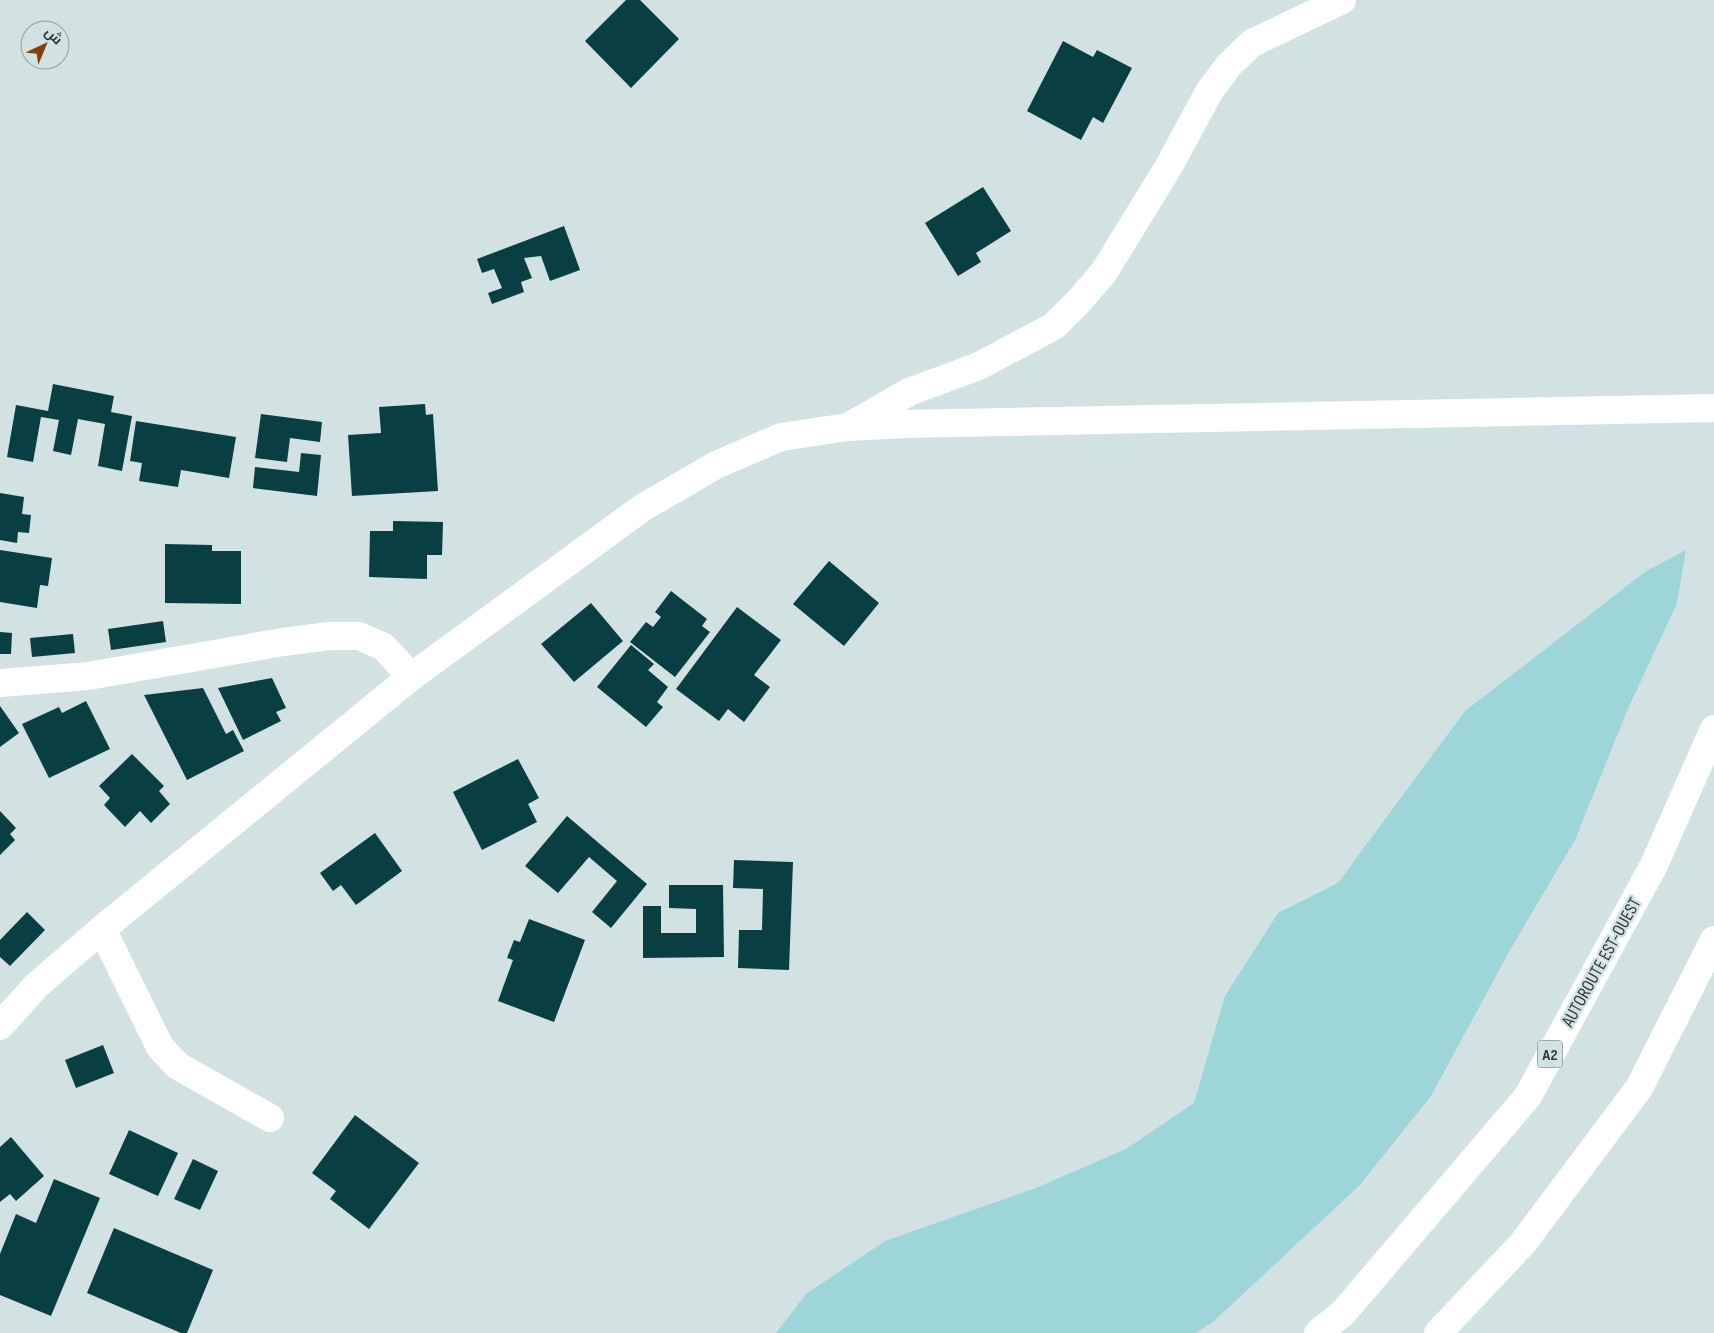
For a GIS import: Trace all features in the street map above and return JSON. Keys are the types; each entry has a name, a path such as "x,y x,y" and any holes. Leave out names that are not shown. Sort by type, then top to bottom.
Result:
{"main road":[{"path":"848,427 909,392 979,366 1054,326 1104,272 1169,166 1209,92 1229,65 1252,43 1342,0"},
{"path":"0,1026 36,986 102,929 411,677 642,508 708,469 782,437 848,427 905,424 1714,408"},
{"path":"0,683 88,676 329,636 359,636 384,647 411,677"},
{"name":"AUTOROUTE EST-OUEST","path":"1318,1333 1343,1314 1528,1096 1654,865 1714,729"},
{"path":"102,929 160,1047 178,1066 270,1118"},
{"path":"1438,1333 1523,1243 1639,1088 1714,940"}],"shaded area":[{"path":"1686,550 1677,603 1627,711 1575,840 1510,950 1431,1096 1359,1186 1214,1321 1196,1333 776,1333 806,1294 885,1241 1036,1188 1126,1149 1194,1103 1225,996 1278,913 1338,883 1465,711 1645,572"}],"building":[{"path":"626,0 640,0 679,39 631,88 585,41"},
{"path":"1063,41 1093,57 1097,50 1132,68 1103,123 1093,117 1081,140 1027,111"},
{"path":"983,187 1011,231 976,253 981,262 958,276 925,223"},
{"path":"564,226 580,270 550,281 541,256 524,258 532,278 521,282 524,292 492,304 488,293 502,288 494,269 482,273 477,259"},
{"path":"53,384 114,396 111,412 132,416 122,471 98,466 105,424 78,419 71,455 53,451 59,420 41,417 33,462 7,457 16,405 48,411"},
{"path":"425,404 426,415 433,414 438,491 352,496 348,435 381,433 379,407"},
{"path":"261,414 322,422 320,442 290,438 287,462 255,458"},
{"path":"136,421 236,437 229,478 181,470 178,487 139,481 142,463 130,461"},
{"path":"301,453 321,455 317,496 253,488 255,467 299,472"},
{"path":"0,493 24,497 22,514 31,515 29,533 18,532 17,543 0,540"},
{"path":"393,521 443,522 442,555 427,555 427,579 369,577 370,531 393,531"},
{"path":"165,544 212,545 212,551 241,551 241,604 165,603"},
{"path":"0,550 52,558 48,586 40,585 37,608 0,602"},
{"path":"829,561 879,603 844,646 793,604"},
{"path":"671,591 707,619 702,626 710,632 675,677 630,642 646,622 653,627 661,617 655,612"},
{"path":"591,603 623,641 574,682 541,644"},
{"path":"737,607 781,640 754,675 770,687 744,722 728,709 719,721 676,689"},
{"path":"163,621 166,642 111,650 108,629"},
{"path":"0,632 12,633 11,654 0,654"},
{"path":"73,634 75,653 32,657 30,638"},
{"path":"631,645 654,664 648,670 668,687 657,702 663,707 646,727 597,687"},
{"path":"272,678 286,708 276,712 281,721 243,740 218,688"},
{"path":"203,688 226,734 233,730 244,751 187,780 144,695"},
{"path":"86,701 110,749 49,778 22,724 59,707 62,713"},
{"path":"0,706 19,733 0,747"},
{"path":"132,754 164,786 159,791 170,804 151,823 140,811 125,827 104,805 110,798 99,786"},
{"path":"518,759 539,798 528,804 537,822 482,850 453,792"},
{"path":"0,811 16,828 10,834 15,840 0,855"},
{"path":"567,816 647,884 611,928 592,912 617,881 589,857 558,893 525,866"},
{"path":"375,833 402,871 356,905 341,885 333,891 320,873"},
{"path":"734,860 793,862 789,970 738,968 739,930 762,930 763,889 733,888"},
{"path":"669,885 723,885 724,957 643,958 643,906 661,906 661,933 696,933 696,909 669,908"},
{"path":"27,912 45,930 10,966 0,957 0,940"},
{"path":"529,919 585,940 554,1022 498,1001 513,960 507,958 514,940 520,942"},
{"path":"103,1045 114,1073 76,1088 65,1060"},
{"path":"355,1115 419,1163 369,1229 330,1199 336,1191 312,1173"},
{"path":"129,1130 178,1153 158,1196 109,1174"},
{"path":"11,1137 44,1176 16,1201 10,1194 0,1202 0,1147"},
{"path":"193,1159 218,1171 200,1210 174,1199"},
{"path":"54,1179 100,1198 51,1316 0,1295 0,1254 16,1214 36,1223"},
{"path":"114,1228 213,1270 187,1333 181,1333 87,1293"}]}
